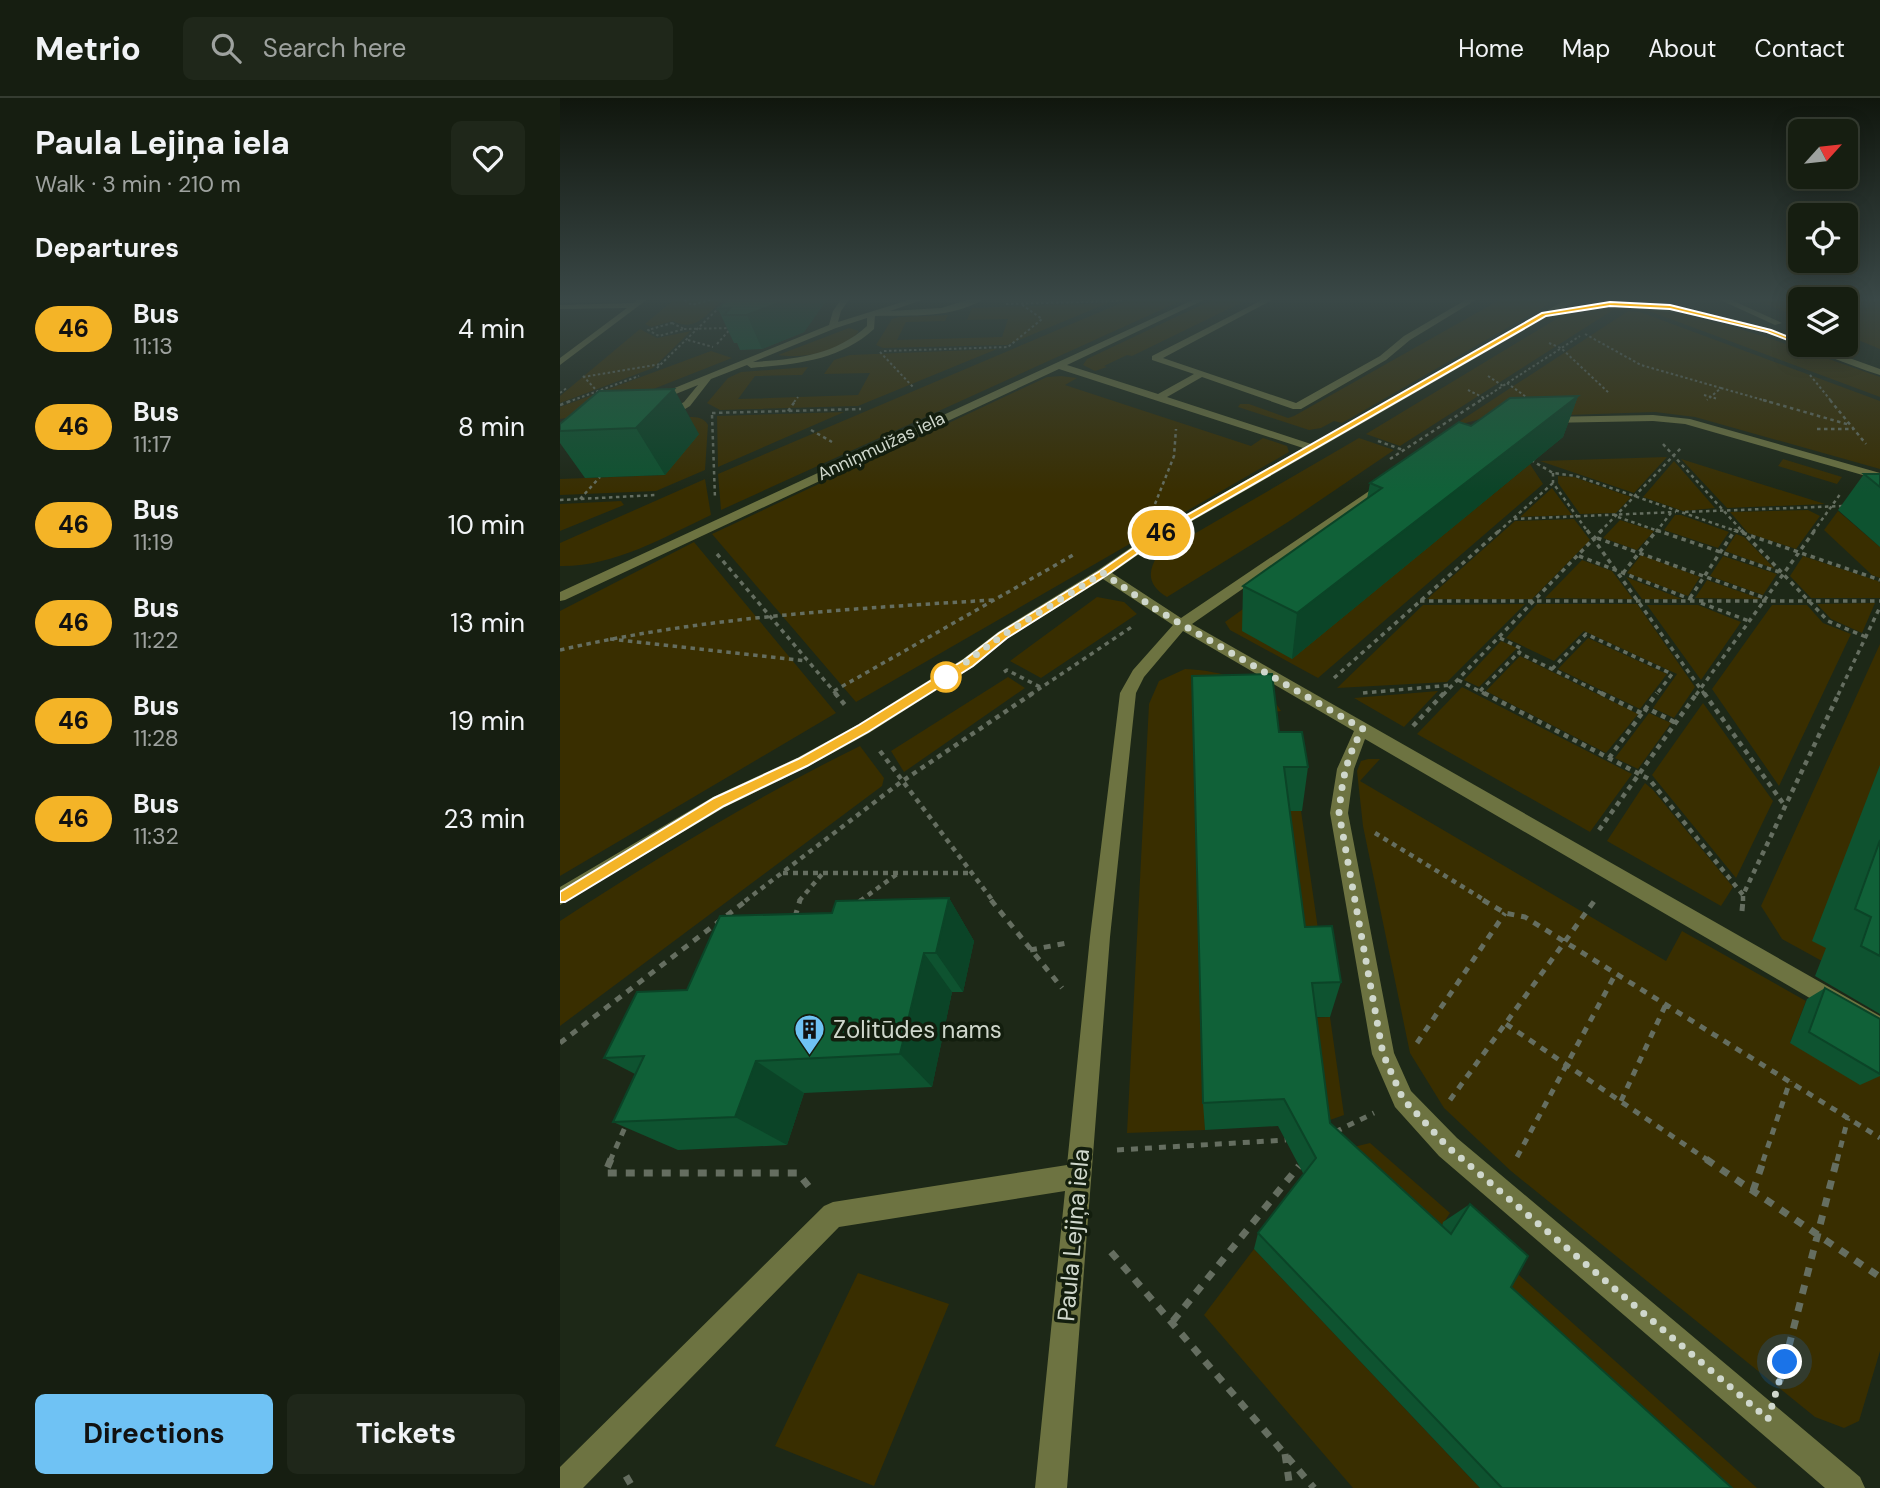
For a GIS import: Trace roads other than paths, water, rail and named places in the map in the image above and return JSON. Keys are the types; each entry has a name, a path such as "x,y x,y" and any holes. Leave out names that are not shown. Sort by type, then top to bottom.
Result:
{"street":[{"path":"649,401 742,363"},
{"path":"732,367 779,363"},
{"name":"Anniņmuižas iela","path":"560,597 1062,363"},
{"path":"1170,363 1297,407 1374,363"},
{"path":"560,897 719,802 803,762 863,729 968,663 1003,635 1155,537 1462,363"},
{"path":"1861,363 1880,369"},
{"path":"1057,365 1311,447"},
{"path":"1158,398 1201,374"},
{"path":"655,420 668,416 687,404 710,376"},
{"path":"1532,421 1653,418 1686,421 1880,477"},
{"name":"Paula Lejiņa iela","path":"1051,1488 1093,1013 1128,694 1138,674 1182,624 1399,475"},
{"path":"1103,573 1182,624 1880,1027"},
{"path":"1363,729 1350,750 1342,779 1339,813 1383,1054 1403,1099 1430,1130 1501,1192 1850,1488"},
{"path":"561,1488 833,1215 1080,1164"}],"place":[{"name":"Zolitūdes nams","path":"810,1056"}]}
